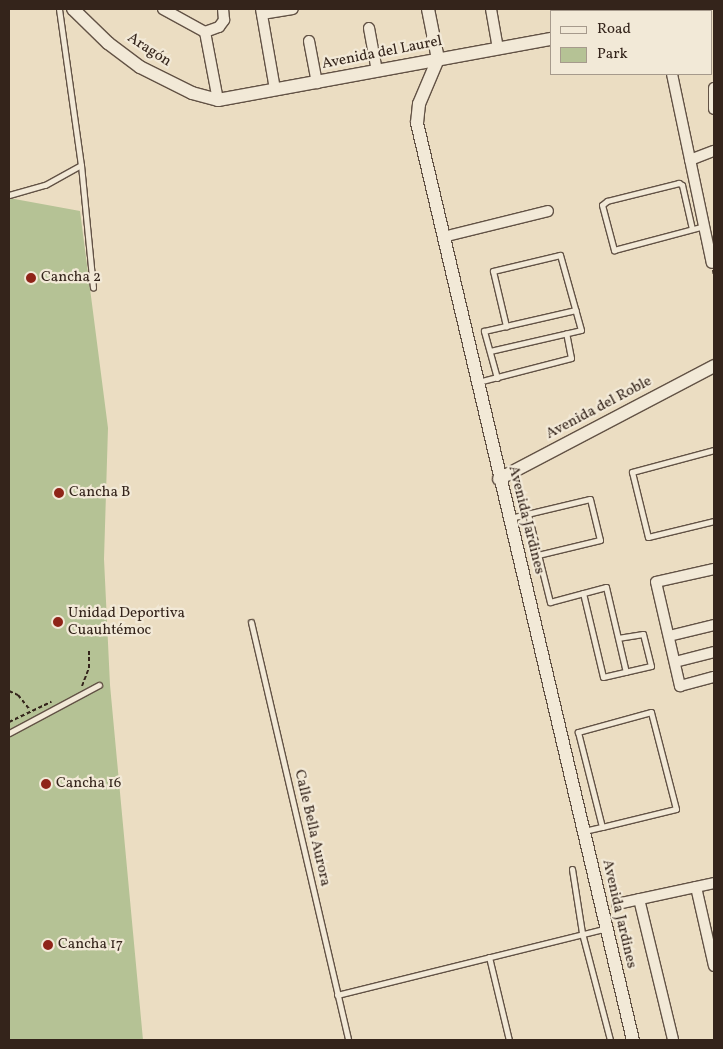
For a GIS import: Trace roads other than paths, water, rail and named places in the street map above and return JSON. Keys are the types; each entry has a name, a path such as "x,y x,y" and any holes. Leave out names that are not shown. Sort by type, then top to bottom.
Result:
{"street":[{"name":"Aragón","path":"73,9 108,43 140,67 192,93 218,100"},
{"path":"163,9 205,32 219,27 224,20 223,9"},
{"path":"275,89 262,11 293,9"},
{"path":"428,9 438,59"},
{"path":"491,9 498,48"},
{"path":"693,10 698,9"},
{"path":"369,28 377,70"},
{"path":"205,32 218,100"},
{"name":"Avenida del Laurel","path":"218,100 550,39"},
{"path":"309,41 317,83"},
{"name":"Avenida Jardines","path":"438,59 419,104 417,124 499,479 584,831 604,929 633,1040"},
{"path":"672,75 712,263"},
{"path":"714,88 714,109"},
{"path":"690,160 714,151"},
{"path":"443,237 548,211"},
{"name":"Avenida del Roble","path":"499,479 714,366"},
{"path":"714,570 656,582 680,686 714,677"},
{"path":"669,636 714,625"},
{"path":"675,662 714,652"},
{"path":"617,904 714,883"},
{"path":"696,887 714,966"},
{"path":"639,899 673,1040"}],"lane":[{"path":"60,9 81,165 93,287"},
{"path":"9,195 45,185 81,165"},
{"path":"692,229 682,185 679,183 607,201 602,205 614,250 704,226"},
{"path":"490,351 580,330 560,255 493,272 506,326"},
{"path":"498,378 484,331 576,310"},
{"path":"477,382 571,358 566,333"},
{"path":"714,450 632,472 648,537 714,521"},
{"path":"509,518 590,500 600,540 538,555"},
{"path":"528,514 550,602 606,587 626,672"},
{"path":"583,593 603,677 651,666 643,634 619,638"},
{"name":"Calle Bella Aurora","path":"251,622 348,1040"},
{"path":"9,733 98,686"},
{"path":"584,831 602,827 676,809 651,712 578,732 602,827"},
{"path":"572,869 582,934 610,1040"},
{"path":"337,994 604,929"},
{"path":"489,957 509,1040"}],"place":[{"name":"Cancha 2","path":"31,278"},
{"name":"Cancha B","path":"59,493"},
{"name":"Unidad Deportiva Cuauhtémoc","path":"58,622"},
{"name":"Cancha 16","path":"46,784"},
{"name":"Cancha 17","path":"48,945"}]}
